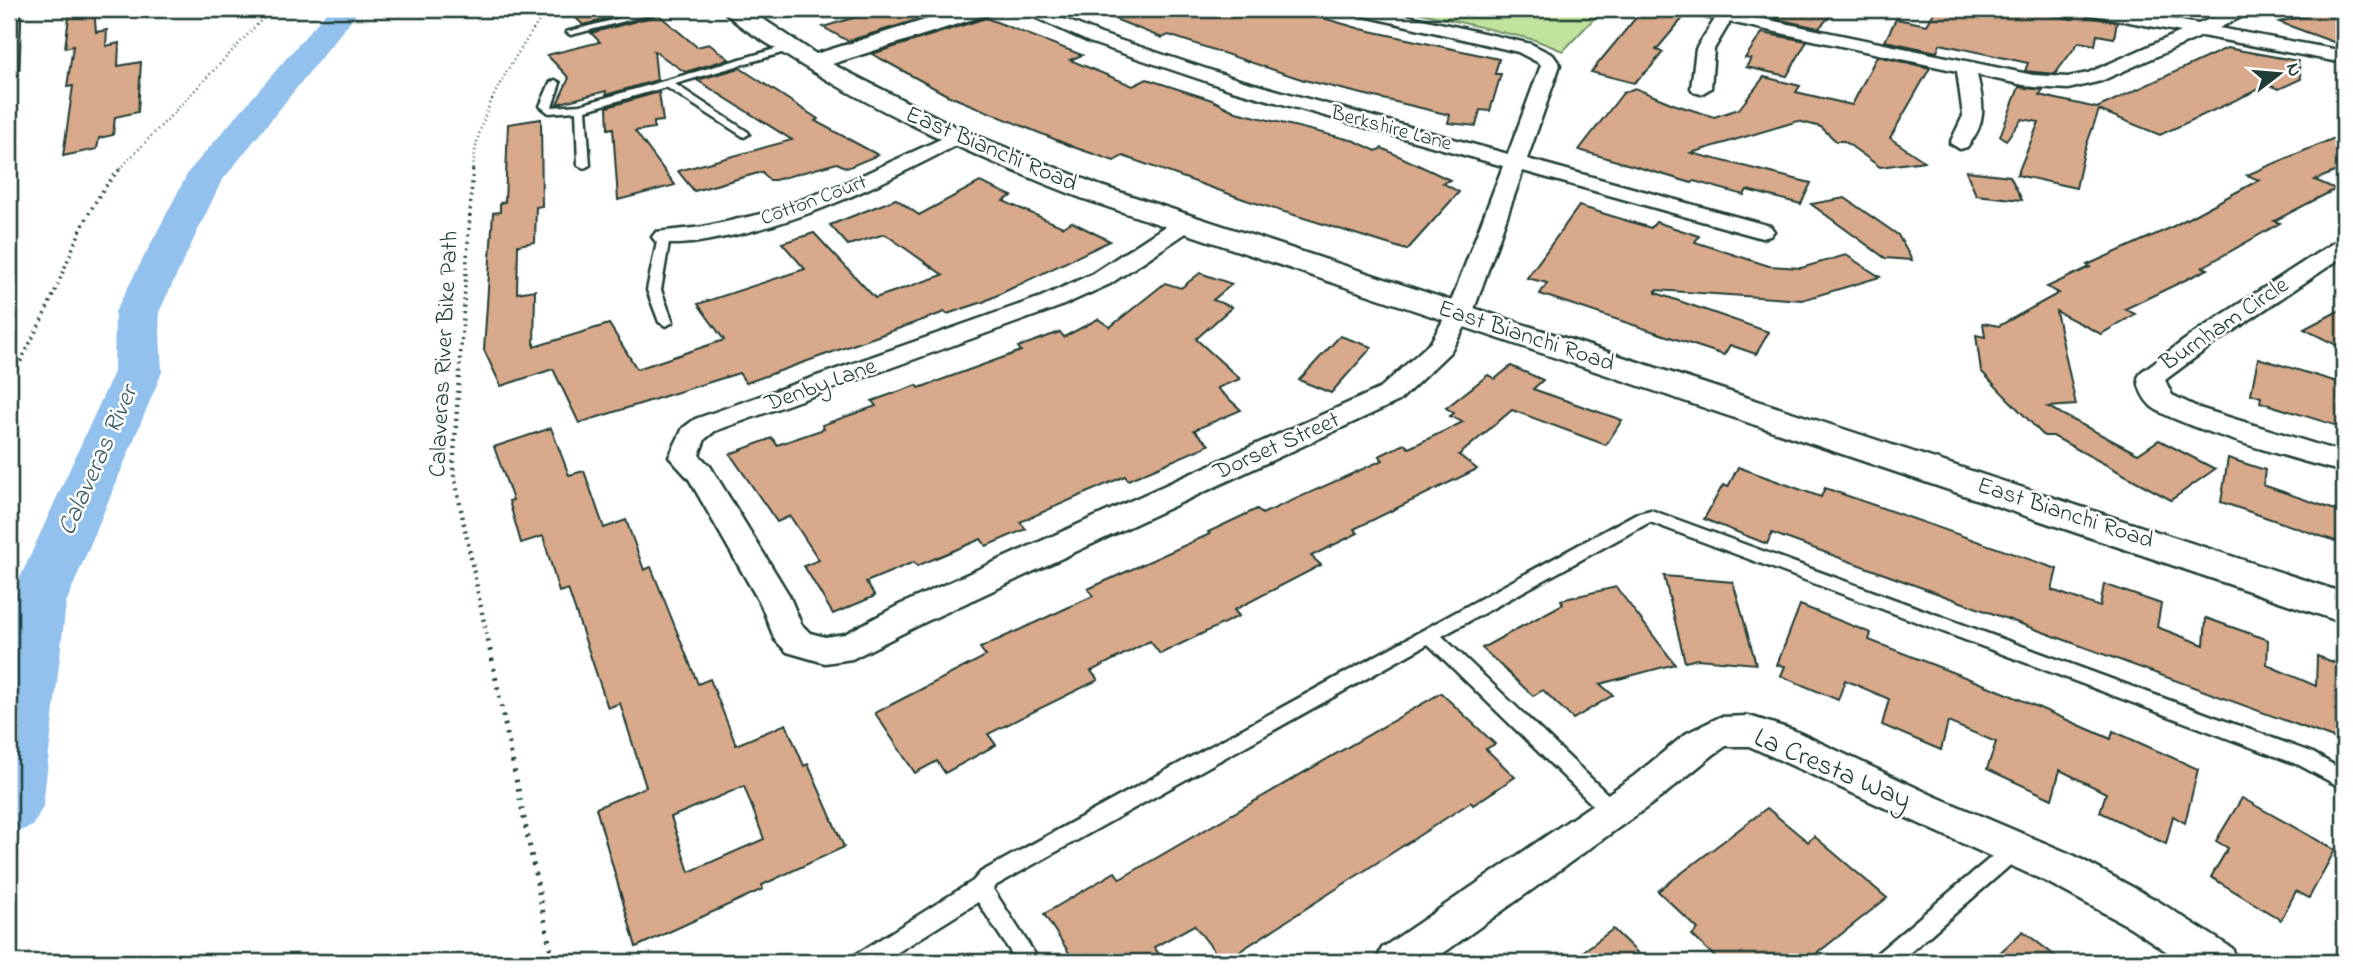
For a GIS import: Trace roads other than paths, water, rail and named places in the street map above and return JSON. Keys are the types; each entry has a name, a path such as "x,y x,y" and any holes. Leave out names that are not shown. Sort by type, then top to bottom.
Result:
{"street":[{"path":"9,69 11,9"},
{"name":"East Bianchi Road","path":"734,9 800,55 856,89 956,138 1091,192 2344,608"},
{"path":"800,55 981,9"},
{"name":"Berkshire Lane","path":"1026,9 1095,38 1224,82 1762,230"},
{"name":"Dorset Street","path":"815,649 852,646 911,614 1389,395 1441,346 1459,315 1551,71 1546,58 1524,48 1358,9"},
{"path":"1692,9 2033,81 2068,83 2094,78 2248,9"},
{"path":"2088,9 2344,57"},
{"path":"1701,88 1700,60 1704,44 1726,16"},
{"path":"1960,143 1970,132 1975,119 1965,66"},
{"name":"Cotton Court","path":"664,237 686,237 747,225 818,204 956,138"},
{"name":"Denby Lane","path":"815,649 799,643 787,631 770,592 700,473 684,457 693,434 705,425 813,389 1050,302 1124,265 1184,224"},
{"name":"Burnham Circle","path":"2341,252 2203,339 2151,378 2153,390 2162,401 2189,414 2344,463"},
{"name":"La Cresta Way","path":"1397,962 1612,811 1710,738 1720,732 1749,731 1780,741 2098,887 2217,962"}],"lane":[{"path":"571,32 666,9"},
{"path":"555,83 545,106 549,110 581,108 667,83 800,55"},
{"path":"667,83 744,134"},
{"path":"581,108 584,165"},
{"path":"664,237 654,290 666,322"},
{"path":"863,962 981,888 988,879 1641,518 1651,516 2306,758 2344,781"},
{"path":"1430,635 1612,811"},
{"path":"1883,962 2015,849"},
{"path":"981,888 1029,962"}],"waterway":[{"name":"Calaveras River","path":"9,806 37,603 138,372 137,312 203,179 345,9"}]}
